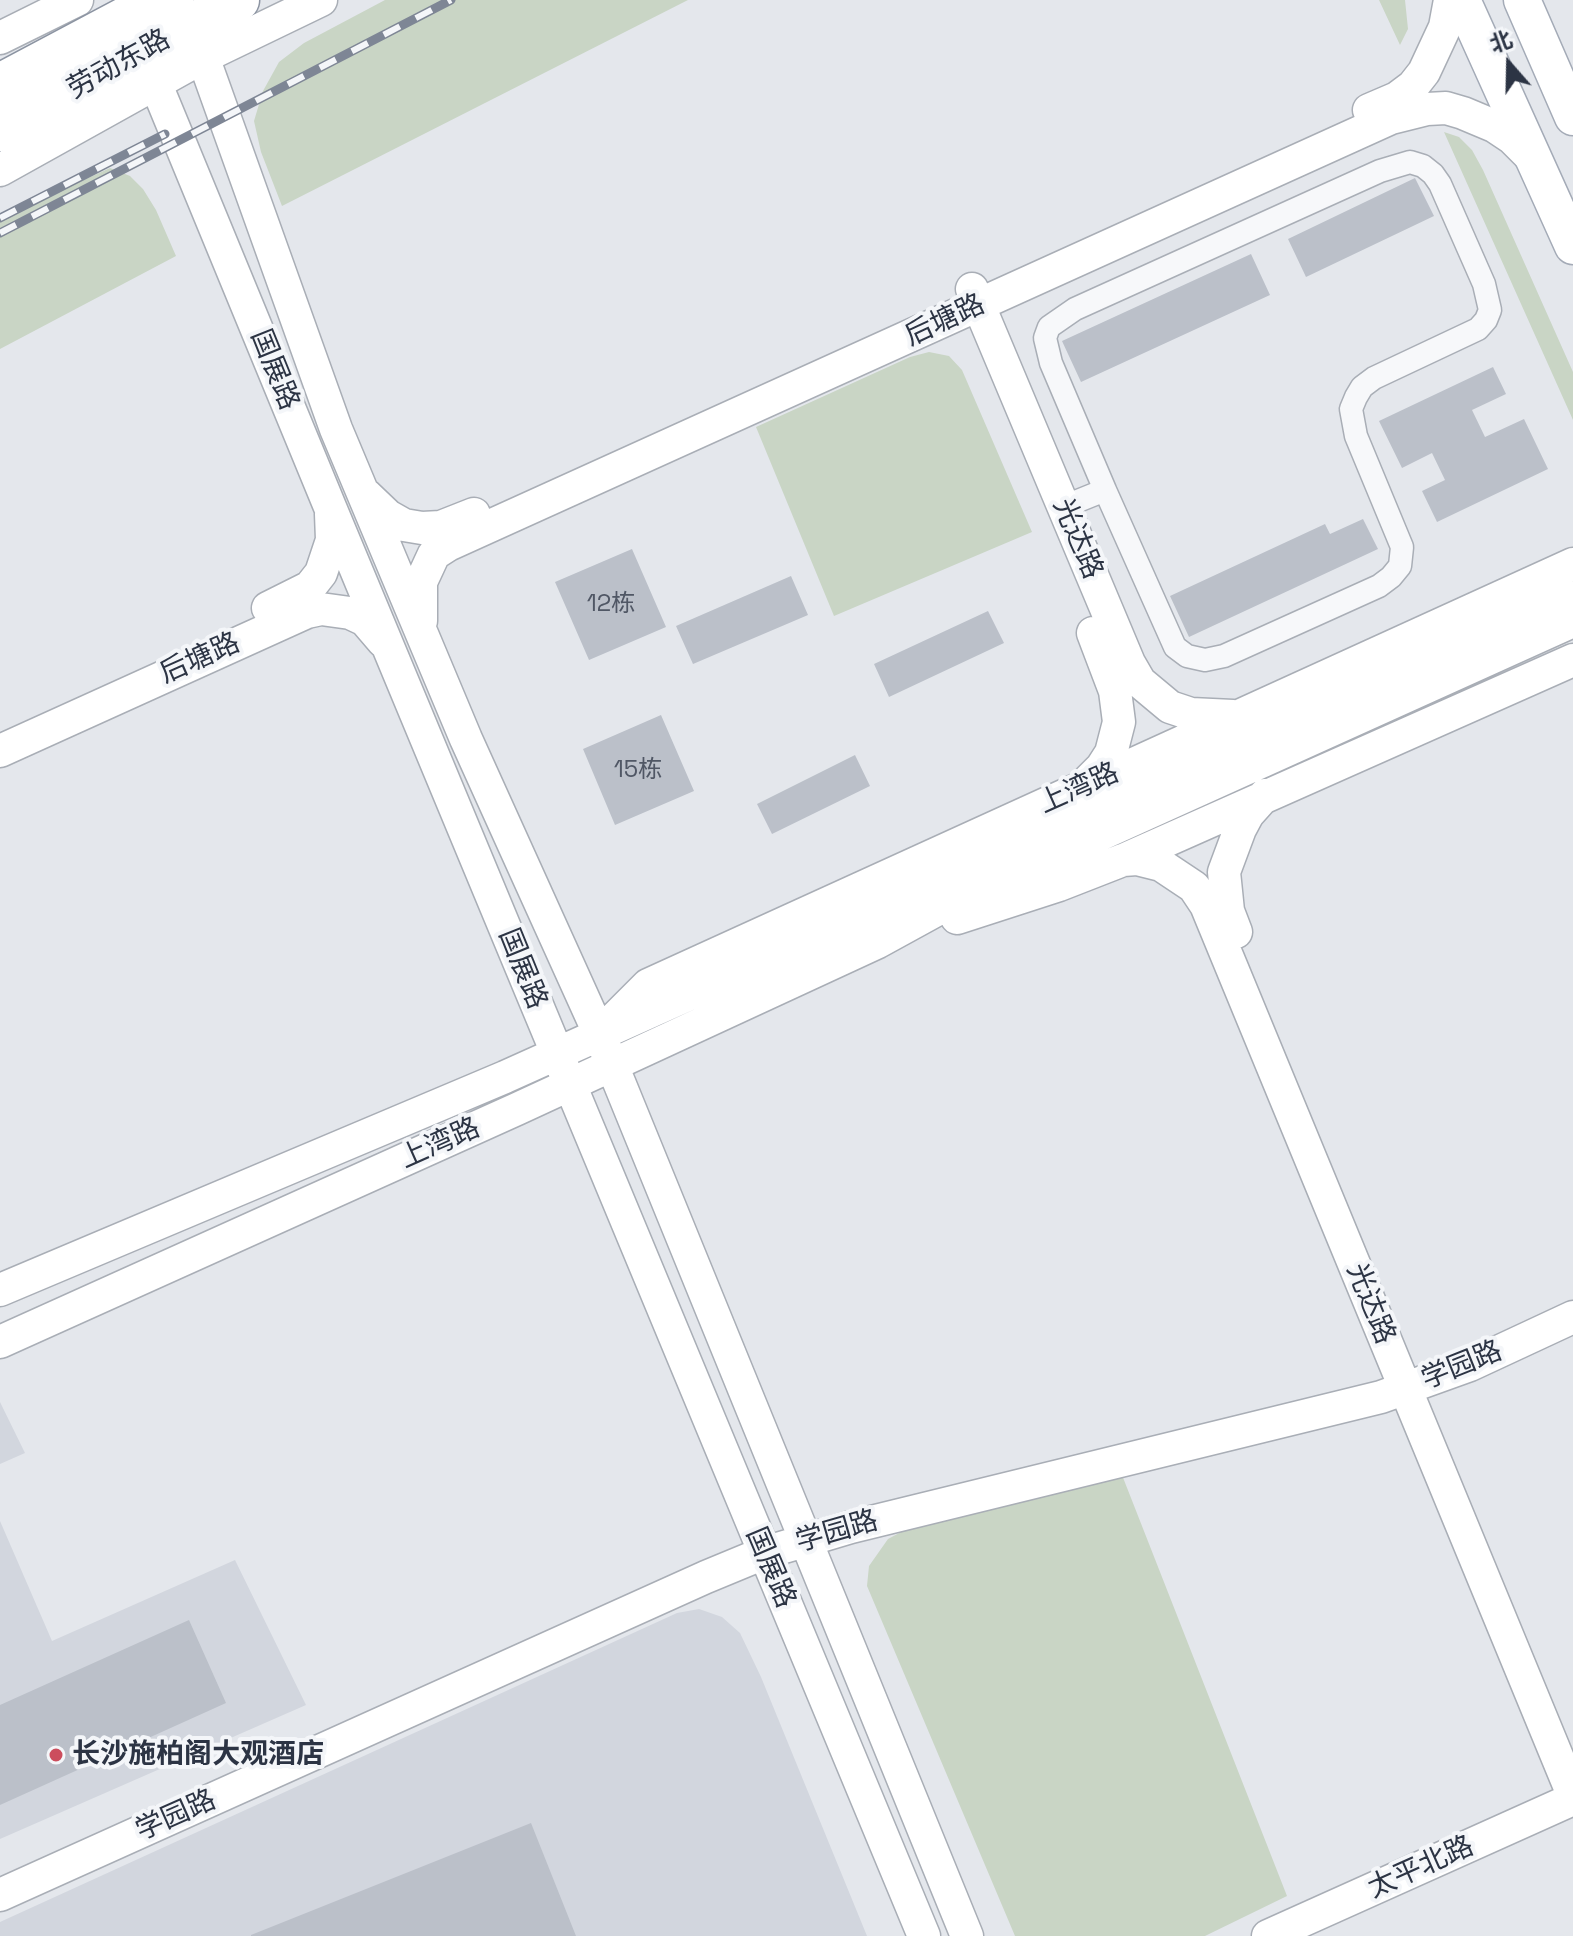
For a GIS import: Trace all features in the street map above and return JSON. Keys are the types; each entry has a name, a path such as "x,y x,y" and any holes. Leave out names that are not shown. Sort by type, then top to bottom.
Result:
{"highway":[{"name":"劳动东路","path":"0,85 238,0"},
{"name":"劳动东路","path":"0,130 160,29"}],"main road":[{"path":"1462,0 1573,246"},
{"path":"1522,0 1573,117"}],"street":[{"path":"0,38 77,0"},
{"path":"0,170 160,29 321,0"},
{"name":"后塘路","path":"424,639 420,610 421,582 434,554 1397,98 1413,86 1436,50 1445,27 1450,0"},
{"name":"国展路","path":"160,29 336,429 424,639 599,1033 967,1936"},
{"name":"国展路","path":"160,29 330,507 924,1936"},
{"name":"后塘路","path":"361,490 388,516 404,525 441,527 1409,112 1446,108 1479,118 1512,138 1534,160"},
{"path":"1410,162 1423,166 1433,174 1484,284 1490,310 1478,329 1374,378 1362,387 1351,409 1356,436 1402,547 1400,566 1391,577 1379,586 1224,656 1205,660 1187,656 1175,647 1166,632 1105,490 1051,363 1045,338 1049,327 1075,309 1380,171 1410,162"},
{"name":"光达路","path":"966,302 1063,507 1129,663 1140,682 1170,707 1191,714 1230,717 1244,713"},
{"name":"光达路","path":"966,302 1115,691 1119,722 1116,741 1102,767 1080,789"},
{"path":"1063,507 1105,490"},
{"name":"后塘路","path":"0,729 310,587 321,573 332,540 330,507"},
{"name":"上湾路","path":"599,1033 648,985 1573,564"},
{"name":"上湾路","path":"0,1342 878,942 951,902 1485,648 1573,597"},
{"name":"后塘路","path":"0,751 307,612 335,610 365,620 391,653"},
{"name":"上湾路","path":"0,1290 505,1077 599,1033 1485,648 1573,621"},
{"name":"上湾路","path":"878,942 1059,885 1123,860 1573,660"},
{"name":"光达路","path":"1265,795 1248,814 1231,852 1223,885 1228,911 1573,1797"},
{"name":"光达路","path":"1123,860 1137,859 1161,865 1194,887 1206,905 1573,1744"},
{"name":"学园路","path":"1410,1376 1573,1297"},
{"name":"学园路","path":"0,1873 680,1567 802,1530 1410,1376 1470,1365 1573,1317"},
{"name":"学园路","path":"0,1895 650,1602 760,1545"},
{"name":"太平北路","path":"1268,1936 1573,1797"},
{"name":"太平北路","path":"1315,1936 1573,1820"}],"shaded area":[{"path":"0,1402 25,1453 0,1464"},
{"path":"0,1521 52,1641 235,1560 306,1705 0,1839"},
{"path":"699,1609 722,1617 740,1633 867,1936 0,1936 0,1922 677,1613"}],"green space":[{"path":"385,0 688,0 282,206 261,152 254,121 263,91 279,62 304,43"},
{"path":"1379,0 1405,0 1408,29 1400,45"},
{"path":"1444,132 1459,137 1472,150 1483,170 1573,372 1573,420"},
{"path":"110,168 130,176 143,189 176,256 0,349 0,218"},
{"path":"929,352 949,356 962,370 1032,532 834,616 756,427 910,357"},
{"path":"1122,1475 1287,1896 1205,1936 1015,1936 867,1586 869,1566 888,1539 918,1523"}],"building":[{"path":"1415,178 1434,216 1306,277 1288,239"},
{"path":"1251,254 1270,295 1081,382 1062,341"},
{"path":"1493,367 1506,394 1472,410 1485,437 1524,419 1548,469 1437,522 1422,491 1445,480 1432,453 1402,468 1379,421"},
{"path":"1363,519 1378,549 1189,637 1170,596 1325,524 1330,534"},
{"path":"632,549 666,627 589,660 555,582"},
{"path":"791,576 808,615 693,664 676,626"},
{"path":"988,611 1004,643 889,697 874,664"},
{"path":"661,715 694,791 615,825 583,749"},
{"path":"855,755 870,786 772,834 757,804"},
{"name":"长沙施柏阁大观酒店","path":"189,1620 226,1703 0,1805 0,1705"},
{"path":"531,1823 576,1936 251,1936 251,1935"}],"railway":[{"path":"0,233 451,0"},
{"path":"0,218 165,134"}],"place":[{"name":"长沙施柏阁大观酒店","path":"56,1755"}]}
